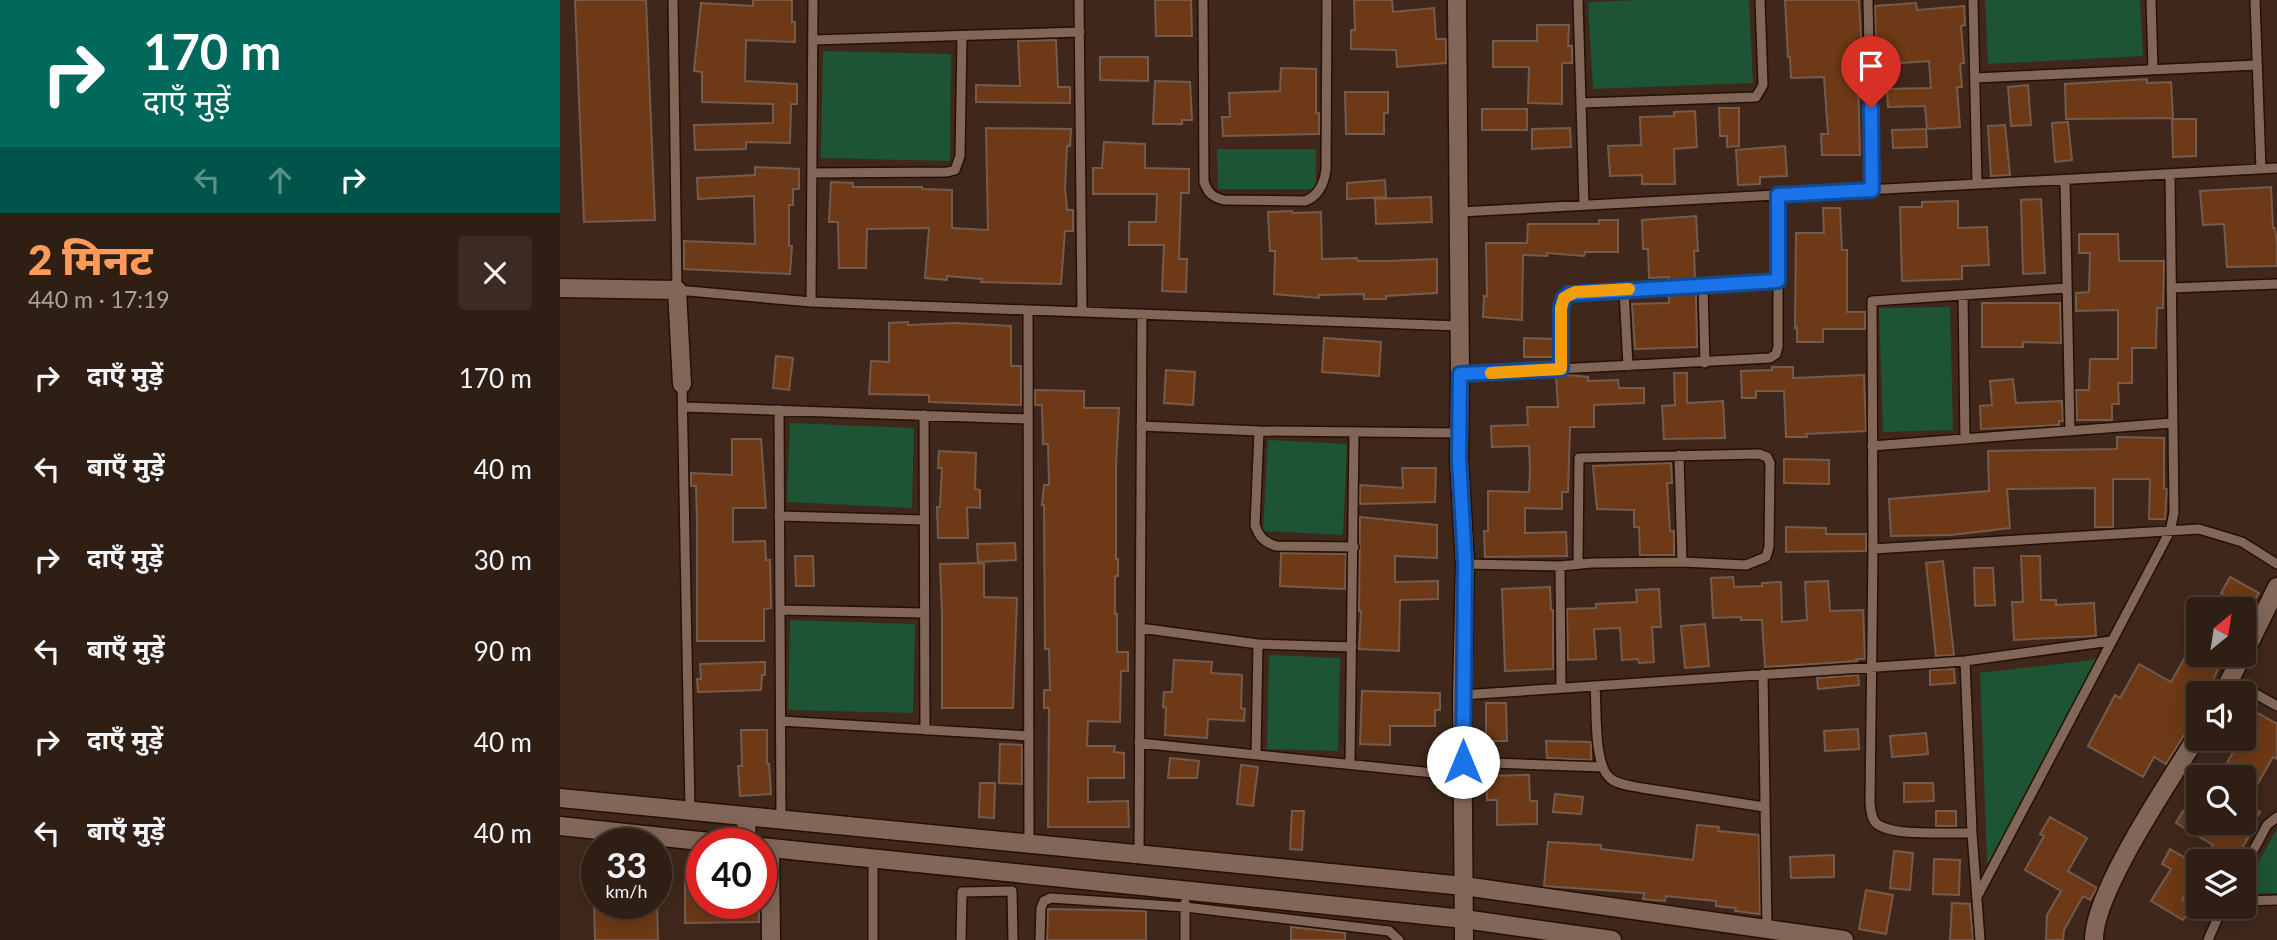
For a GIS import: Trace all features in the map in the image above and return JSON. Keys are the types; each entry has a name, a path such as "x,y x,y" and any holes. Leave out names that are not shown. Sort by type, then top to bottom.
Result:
{"street":[{"path":"1457,0 1460,326 1458,433 1465,564 1462,695 1464,940"},
{"path":"560,288 677,290 682,384"},
{"path":"2256,628 2277,587"},
{"path":"2094,940 2097,915 2106,894 2188,751"},
{"path":"560,797 1464,886 1766,934 1844,940"},
{"path":"746,816 746,828"},
{"path":"560,826 686,840"},
{"path":"777,848 1186,899 1464,919 1612,940"},
{"path":"770,919 771,940"}],"lane":[{"path":"673,0 677,290 811,302 1460,326"},
{"path":"811,302 813,0"},
{"path":"1079,0 1082,312"},
{"path":"1202,0 1204,182 1208,191 1215,198 1223,200 1305,201 1320,190 1326,170 1327,0"},
{"path":"1578,0 1584,205"},
{"path":"1581,103 1756,97 1763,85 1760,0"},
{"path":"1868,0 1872,190"},
{"path":"1973,0 1977,184"},
{"path":"2151,0 2153,70"},
{"path":"2255,0 2261,169"},
{"path":"813,40 1080,32"},
{"path":"812,173 955,170 960,156 962,36"},
{"path":"1975,78 2257,65"},
{"path":"1459,212 2277,168"},
{"path":"1977,897 2170,531 2174,513 2171,174"},
{"path":"2065,180 2070,431"},
{"path":"1460,374 1770,358 1776,354 1778,195"},
{"path":"1561,369 1561,308 1564,298 1575,292 1778,281"},
{"path":"2171,288 2277,284"},
{"path":"1703,285 1705,363"},
{"path":"1972,832 1902,831 1877,824 1872,816 1872,301 2067,288"},
{"path":"1624,289 1628,366"},
{"path":"1963,295 1965,439"},
{"path":"1028,310 1029,844"},
{"path":"1139,854 1142,314"},
{"path":"682,384 691,810"},
{"path":"683,407 1028,419"},
{"path":"779,410 781,819"},
{"path":"924,415 925,730"},
{"path":"1872,446 2172,423"},
{"path":"1141,426 1259,431 1458,433"},
{"path":"1259,431 1255,525 1258,535 1266,543 1276,546 1354,547"},
{"path":"1350,764 1354,432"},
{"path":"1465,564 1560,566 1682,562 1746,565 1766,557 1769,547 1770,463 1767,457 1759,454 1579,458 1578,564"},
{"path":"1679,455 1682,562"},
{"path":"779,516 924,520"},
{"path":"1873,549 2199,530 2242,542 2277,564"},
{"path":"1560,566 1561,688"},
{"path":"780,610 925,613"},
{"path":"1140,628 1258,644 1352,647"},
{"path":"1462,695 1965,661 2112,641"},
{"path":"1256,755 1258,644"},
{"path":"1965,661 1972,832 1980,940"},
{"path":"1763,674 1766,934"},
{"path":"1595,686 1599,751 1603,767 1610,778 1624,785 1764,807"},
{"path":"2256,698 2277,706"},
{"path":"781,721 1028,736"},
{"path":"1139,743 1350,764 1463,769 1603,767"},
{"path":"2254,849 2267,825 2277,817"},
{"path":"873,859 873,940"},
{"path":"961,940 962,892 1012,891 1013,940"},
{"path":"1040,940 1041,908 1044,901 1051,898 1186,899 1389,931 1399,940"},
{"path":"1185,940 1186,899"},
{"path":"2256,901 2277,900"},
{"path":"2208,940 2217,919"}],"green space":[{"path":"1749,0 1753,83 1593,89 1588,2"},
{"path":"1985,0 2140,0 2143,56 1988,64"},
{"path":"823,51 951,54 950,161 821,158"},
{"path":"1217,149 1316,149 1316,189 1218,189"},
{"path":"1950,307 1953,430 1883,432 1879,308"},
{"path":"790,423 914,428 912,508 787,502"},
{"path":"1268,440 1347,444 1343,535 1263,531"},
{"path":"790,620 915,624 913,713 788,710"},
{"path":"1269,655 1340,658 1338,751 1267,749"},
{"path":"2100,659 1988,886 1980,673"},
{"path":"2277,829 2277,893 2256,894 2256,865"}],"building":[{"path":"575,0 646,0 655,220 584,222"},
{"path":"753,0 792,0 795,42 746,40 745,81 797,84 797,104 791,104 790,143 746,142 746,149 695,150 694,125 773,123 773,104 702,102 702,72 694,71 701,3 753,6"},
{"path":"1155,0 1191,0 1192,36 1156,36"},
{"path":"1354,0 1392,0 1393,12 1434,8 1436,39 1446,39 1446,63 1397,67 1396,50 1351,49 1351,30 1355,30"},
{"path":"1785,0 1859,0 1863,73 1858,74 1860,155 1822,155 1821,134 1828,134 1824,77 1791,78"},
{"path":"1916,3 1917,10 1964,6 1965,25 1961,26 1964,63 1960,64 1962,87 1957,87 1960,127 1927,129 1925,106 1888,107 1887,89 1931,88 1929,61 1876,65 1875,6"},
{"path":"1537,25 1569,25 1568,46 1572,46 1572,63 1562,63 1562,104 1528,103 1529,67 1493,67 1493,41 1537,41"},
{"path":"1056,40 1058,87 1070,87 1070,103 976,102 976,85 1020,86 1018,41"},
{"path":"1100,57 1148,57 1148,81 1100,80"},
{"path":"1281,68 1316,69 1319,134 1223,136 1222,117 1230,117 1229,93 1280,91"},
{"path":"2147,79 2147,83 2171,82 2173,118 2066,119 2065,84"},
{"path":"1155,81 1190,82 1192,120 1182,120 1182,124 1153,124"},
{"path":"2028,85 2031,125 2011,126 2008,87"},
{"path":"1345,92 1388,92 1384,134 1346,134"},
{"path":"1719,108 1739,108 1739,146 1727,147 1727,136 1720,136"},
{"path":"1482,109 1527,109 1527,130 1482,130"},
{"path":"1695,111 1697,147 1674,149 1675,184 1642,184 1642,175 1610,176 1608,146 1641,145 1640,117 1674,116 1674,112"},
{"path":"2172,119 2196,119 2196,156 2173,157"},
{"path":"2068,122 2072,160 2055,162 2052,123"},
{"path":"2005,125 2010,175 1991,176 1988,126"},
{"path":"986,128 1071,129 1070,146 1067,146 1065,187 1067,210 1073,210 1073,231 1065,231 1061,284 981,282 982,279 947,276 947,280 925,278 929,228 867,229 866,268 839,268 838,222 829,222 831,182 853,183 853,187 952,190 952,228 988,230"},
{"path":"1570,128 1571,147 1532,149 1532,129"},
{"path":"1926,129 1927,147 1893,148 1892,130"},
{"path":"1104,142 1145,144 1145,168 1189,169 1189,193 1181,193 1179,259 1187,259 1186,292 1162,291 1164,245 1129,245 1129,222 1156,222 1157,194 1093,194 1093,168 1102,168"},
{"path":"1785,146 1787,176 1760,177 1760,184 1738,185 1736,150"},
{"path":"755,167 799,169 799,189 793,189 793,205 789,205 789,246 792,246 790,274 684,269 684,241 755,244 754,196 698,199 697,178 755,175"},
{"path":"1385,180 1386,197 1347,199 1347,183"},
{"path":"2271,187 2277,266 2227,267 2224,224 2203,225 2200,191"},
{"path":"1431,197 1432,222 1376,224 1375,199"},
{"path":"2041,199 2045,273 2023,274 2021,200"},
{"path":"1958,201 1958,228 1987,227 1989,265 1962,266 1962,279 1902,281 1900,207 1922,207 1922,202"},
{"path":"1823,208 1840,208 1842,250 1847,250 1847,312 1865,312 1865,329 1823,329 1823,342 1797,342 1796,233 1824,233"},
{"path":"1268,212 1321,212 1322,259 1437,259 1437,293 1386,296 1386,299 1364,299 1364,294 1319,295 1319,298 1274,294 1275,251 1270,251"},
{"path":"1696,216 1698,251 1694,251 1695,279 1669,281 1669,277 1649,278 1648,249 1643,249 1642,220"},
{"path":"1599,220 1618,220 1618,252 1585,252 1584,256 1547,253 1547,256 1523,255 1522,320 1483,317 1484,296 1487,296 1486,243 1527,243 1528,224 1599,224"},
{"path":"2079,234 2118,234 2119,261 2164,261 2163,308 2157,308 2156,348 2132,348 2132,383 2118,383 2119,404 2112,404 2112,420 2077,420 2076,390 2089,390 2090,359 2118,359 2118,310 2076,311 2076,293 2089,292 2090,253 2079,253"},
{"path":"1696,293 1697,347 1635,349 1632,304 1669,303 1669,295"},
{"path":"1982,303 2060,303 2061,343 2023,342 2023,347 1982,347"},
{"path":"908,322 908,325 956,323 1011,326 1011,366 1021,366 1021,405 929,402 929,395 869,394 871,361 889,362 889,323"},
{"path":"1324,338 1381,342 1379,376 1322,372"},
{"path":"1524,338 1554,339 1554,357 1524,357"},
{"path":"776,356 793,358 789,390 773,388"},
{"path":"1772,367 1793,367 1793,378 1864,375 1866,431 1786,437 1784,391 1756,391 1756,398 1742,398 1741,371 1772,370"},
{"path":"1166,370 1195,372 1193,405 1164,403"},
{"path":"1674,373 1687,373 1687,403 1723,401 1725,438 1664,439 1662,406 1675,405"},
{"path":"1556,376 1588,377 1588,381 1618,380 1619,388 1644,388 1644,403 1594,405 1594,427 1570,427 1568,492 1562,492 1562,509 1525,508 1525,533 1566,532 1567,556 1485,557 1484,531 1488,531 1488,491 1529,492 1529,446 1492,447 1491,426 1528,425 1527,407 1558,407"},
{"path":"2013,379 2016,403 2062,401 2063,421 2059,421 2059,425 1981,429 1980,406 1992,405 1990,381"},
{"path":"1035,390 1084,391 1084,408 1119,408 1116,465 1118,576 1115,576 1115,614 1117,652 1128,652 1128,671 1121,671 1120,722 1088,721 1087,746 1115,746 1114,752 1124,753 1124,778 1088,778 1088,802 1128,801 1129,827 1048,827 1049,708 1044,708 1044,690 1050,690 1049,649 1045,649 1042,505 1044,485 1049,485 1048,444 1043,444 1042,405 1035,405"},
{"path":"2117,437 2164,438 2164,488 2167,489 2165,519 2149,519 2150,479 2113,479 2113,527 2095,527 2095,488 2007,489 2010,528 1951,535 1891,536 1889,499 1989,491 1988,451 2117,449"},
{"path":"732,439 761,439 766,508 733,508 733,542 765,541 766,560 770,560 771,608 764,609 764,641 697,641 696,486 691,486 691,473 732,475"},
{"path":"939,451 976,453 975,489 980,490 980,508 967,507 968,538 938,538 937,507 940,507 942,468 938,468"},
{"path":"1784,459 1829,460 1829,484 1784,483"},
{"path":"1671,463 1672,483 1667,483 1670,531 1674,531 1674,555 1640,555 1639,527 1634,527 1634,510 1597,509 1593,466"},
{"path":"1402,468 1436,468 1435,502 1360,504 1360,485 1403,488"},
{"path":"1360,517 1437,525 1437,558 1395,556 1395,582 1438,581 1438,599 1400,600 1399,651 1359,649"},
{"path":"1786,527 1826,528 1826,534 1866,534 1866,551 1786,552"},
{"path":"1015,543 1016,560 978,562 977,544"},
{"path":"1281,553 1346,554 1345,589 1280,586"},
{"path":"795,556 813,556 814,586 796,586"},
{"path":"2021,556 2040,556 2041,600 2056,600 2056,605 2094,603 2096,636 2014,640 2012,602 2023,602"},
{"path":"1943,561 1954,655 1936,656 1926,563"},
{"path":"984,563 984,597 1017,598 1013,708 942,708 940,564"},
{"path":"1974,568 1993,568 1995,605 1975,606"},
{"path":"1733,577 1734,587 1781,582 1782,622 1807,620 1805,582 1828,581 1830,611 1863,610 1865,659 1765,667 1762,620 1741,620 1741,617 1713,618 1711,578"},
{"path":"2230,577 2259,593 2256,598 2228,597 2221,593"},
{"path":"1550,587 1553,610 1553,669 1505,671 1502,589"},
{"path":"1659,589 1661,627 1652,627 1654,662 1622,660 1620,628 1594,629 1596,659 1568,660 1567,609 1637,602 1636,590"},
{"path":"1705,624 1709,666 1685,668 1681,626"},
{"path":"2186,656 2186,667 2219,667 2213,681 2186,681 2186,732 2166,764 2154,757 2143,777 2088,746 2115,695 2120,698 2139,664 2171,682"},
{"path":"1174,660 1212,662 1211,673 1242,675 1241,708 1245,709 1244,721 1208,719 1207,738 1165,735 1164,692 1172,692"},
{"path":"765,662 761,690 698,692 700,664"},
{"path":"1954,669 1955,683 1930,685 1930,670"},
{"path":"1858,675 1859,685 1818,689 1817,678"},
{"path":"1362,691 1440,693 1440,710 1435,710 1435,726 1390,726 1390,745 1360,744"},
{"path":"1486,703 1506,703 1507,741 1486,741"},
{"path":"2256,712 2277,724 2277,759 2273,757 2256,787 2256,765 2226,765 2234,751 2256,751"},
{"path":"1858,729 1859,749 1825,751 1824,731"},
{"path":"741,730 767,730 767,764 771,794 740,796 738,766 742,766"},
{"path":"1926,733 1928,754 1892,757 1890,736"},
{"path":"1546,741 1591,742 1591,760 1547,758"},
{"path":"1000,744 1022,745 1022,784 999,783"},
{"path":"1170,758 1199,761 1197,778 1168,778"},
{"path":"1241,765 1258,767 1253,806 1237,804"},
{"path":"1529,775 1530,801 1537,801 1537,824 1497,825 1497,800 1487,800 1487,776"},
{"path":"980,783 995,783 994,818 979,817"},
{"path":"1904,783 1933,783 1934,801 1904,802"},
{"path":"1555,794 1583,797 1581,814 1553,812"},
{"path":"1292,811 1304,811 1302,850 1290,849"},
{"path":"1936,811 1956,811 1956,826 1936,826"},
{"path":"2183,811 2186,813 2186,829 2176,823"},
{"path":"2050,817 2087,838 2068,871 2097,888 2090,900 2083,896 2064,930 2063,940 2046,940 2047,915 2061,891 2025,870 2044,836 2040,834"},
{"path":"1697,825 1719,827 1718,831 1759,835 1760,914 1716,906 1716,901 1666,896 1665,901 1643,899 1644,893 1544,886 1548,842 1601,845 1601,849 1693,860"},
{"path":"2196,835 2250,835 2242,849 2211,849 2213,845"},
{"path":"2170,849 2186,858 2186,893 2182,900 2186,902 2186,915 2183,920 2151,901 2171,869 2162,864"},
{"path":"1894,851 1913,853 1910,890 1890,888"},
{"path":"1834,855 1834,877 1791,878 1790,857"},
{"path":"1934,859 1960,860 1959,895 1933,894"},
{"path":"685,870 686,919 759,919 759,922 685,923"},
{"path":"1866,890 1893,895 1886,934 1859,929"},
{"path":"1952,903 1970,904 1973,940 1950,940"},
{"path":"1048,909 1146,911 1146,940 1047,940"},
{"path":"594,919 657,919 658,940 595,940"},
{"path":"1291,927 1345,933 1345,940 1291,940"}],"slow traffic":[{"path":"1491,373 1561,369 1561,308 1564,298 1575,292 1629,289"}],"route":[{"path":"1463,762 1465,564 1458,433 1460,374 1561,369 1561,308 1564,298 1575,292 1778,281 1778,195 1872,190 1871,108"}]}
